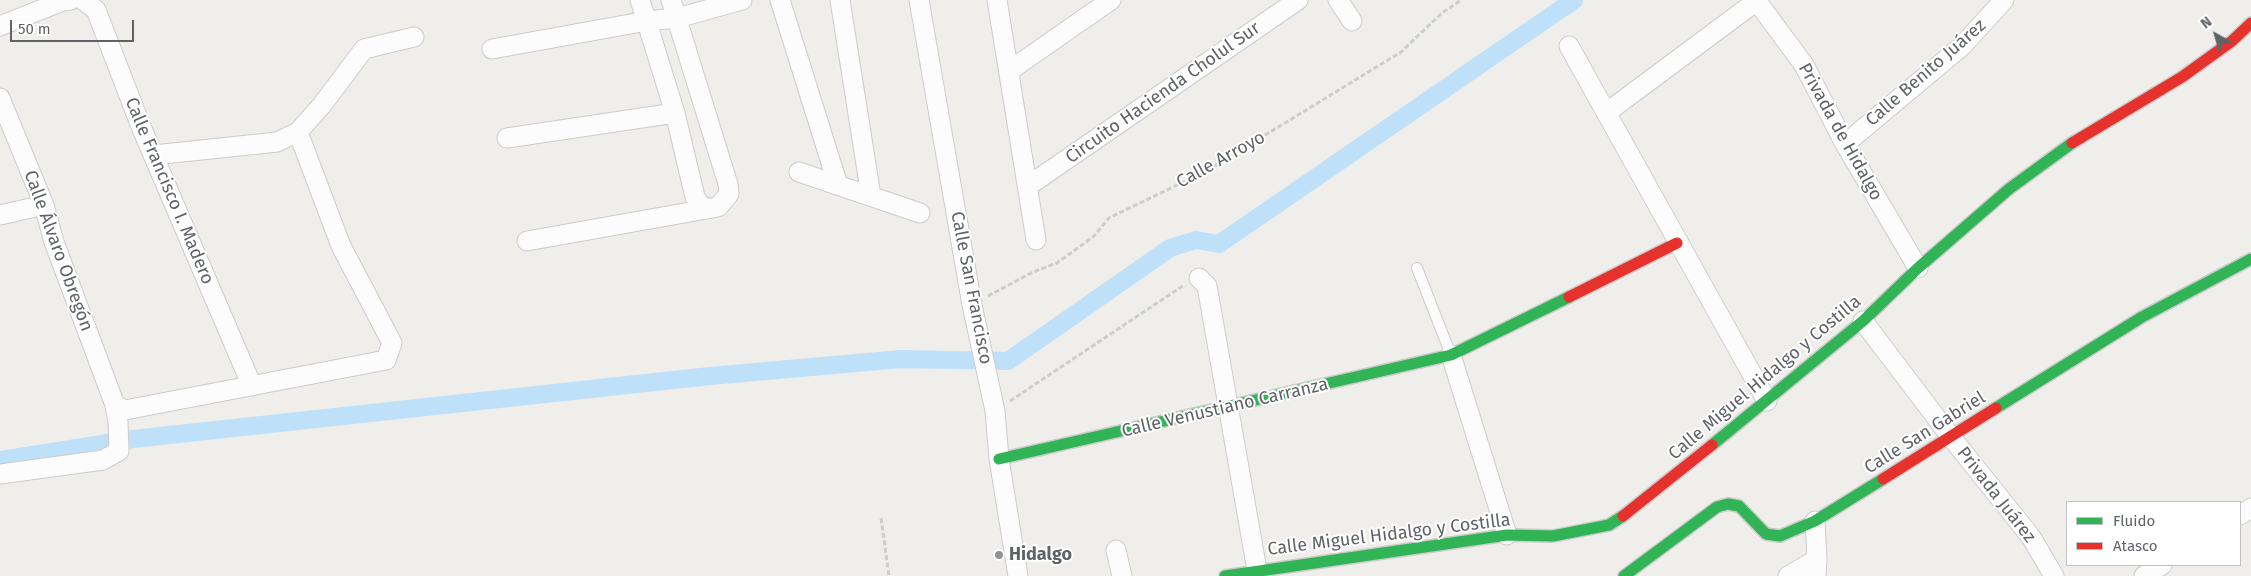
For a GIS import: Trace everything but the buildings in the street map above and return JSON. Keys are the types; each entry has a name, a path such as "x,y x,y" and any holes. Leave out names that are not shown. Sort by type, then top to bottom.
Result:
{"street":[{"path":"0,26 62,1 71,0"},
{"name":"Calle Francisco I. Madero","path":"83,0 96,10 142,130 252,386"},
{"path":"492,49 645,6 674,9 742,0"},
{"path":"780,0 838,185"},
{"path":"840,0 871,196"},
{"name":"Calle San Francisco","path":"919,0 972,305 995,411 999,459 1018,576"},
{"path":"997,0 1036,240"},
{"path":"1009,71 1110,0"},
{"name":"Circuito Hacienda Cholul Sur","path":"1028,186 1298,0"},
{"path":"1338,0 1352,21"},
{"path":"1606,113 1757,0"},
{"name":"Privada de Hidalgo","path":"1757,0 1804,65 1844,144 1918,268"},
{"name":"Calle Benito Juárez","path":"1844,144 1962,46 2004,0"},
{"path":"645,6 675,113 695,197 700,205 707,208"},
{"path":"527,241 718,207 725,201 729,194 728,184 674,9"},
{"name":"Calle Miguel Hidalgo y Costilla","path":"1225,576 1507,535 1552,536 1609,525 1630,512 1864,321 1918,268 2009,189 2082,136 2182,77 2232,41 2251,23"},
{"path":"154,155 276,142 298,132 322,106 364,49 414,37"},
{"path":"1569,46 1677,243 1767,401"},
{"name":"Calle Álvaro Obregón","path":"0,98 44,205 54,242 116,414 119,450 103,460 0,474"},
{"path":"507,138 675,113"},
{"path":"116,414 125,410 386,360 392,343 342,246 298,132"},
{"path":"799,172 920,213"},
{"path":"0,215 44,205"},
{"name":"Calle Venustiano Carranza","path":"999,459 1228,408 1451,355 1677,243"},
{"name":"Calle San Gabriel","path":"1633,574 1717,507 1728,504 1739,506 1766,534 1780,536 1814,521 2142,317 2251,259"},
{"path":"1199,278 1207,286 1257,570"},
{"name":"Privada Juárez","path":"1864,321 1951,437 2031,537 2054,576"},
{"path":"1451,355 1507,535"},
{"path":"1788,576 1816,567 1814,521"},
{"path":"1116,550 1122,576"},
{"path":"2144,576 2160,566"}],"lane":[{"path":"1417,268 1451,355"}],"path":[{"name":"Calle Arroyo","path":"972,305 1033,272 1057,262 1093,237 1109,218 1208,170 1401,52 1442,13 1461,0"},
{"path":"995,411 1188,282 1199,278"},
{"path":"881,518 889,576"}],"waterway":[{"path":"0,460 133,439 710,376 901,359 1008,361 1170,248 1196,240 1219,244 1574,0"}],"traffic: fast":[{"path":"1712,445 1863,321 1918,268 2009,189 2072,143"},
{"path":"1996,408 2142,317 2251,259"},
{"path":"999,459 1451,355 1569,297"},
{"path":"1624,576 1717,507 1728,504 1739,506 1766,534 1780,536 1815,521 1883,479"},
{"path":"1225,576 1507,535 1553,536 1609,525 1623,516"}],"traffic: jam":[{"path":"2072,143 2182,77 2232,41 2251,23"},
{"path":"1569,297 1677,243"},
{"path":"1883,479 1996,408"},
{"path":"1623,516 1712,445"}],"place":[{"name":"Hidalgo","path":"999,555"}]}
